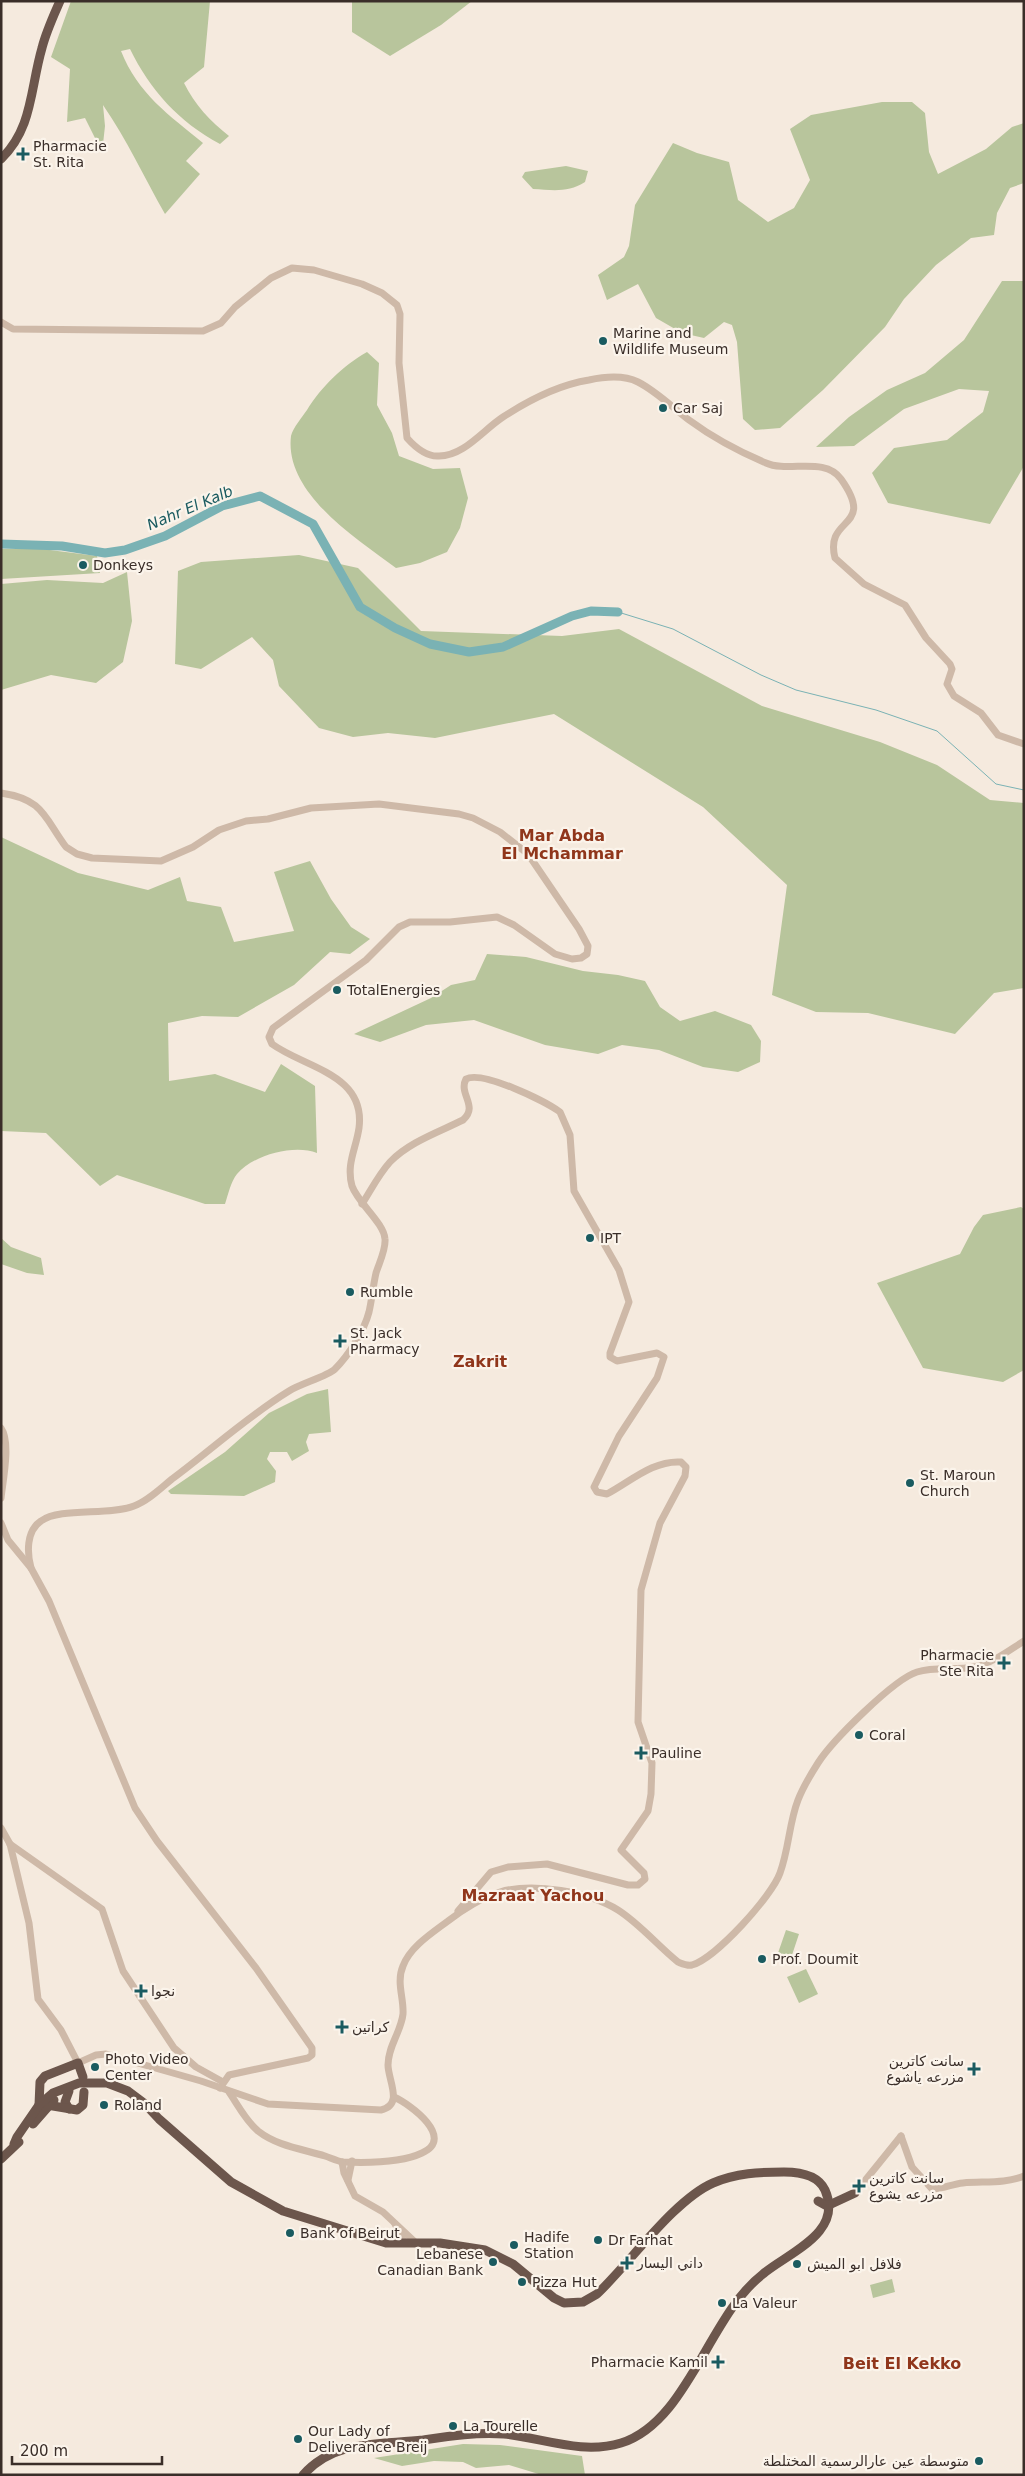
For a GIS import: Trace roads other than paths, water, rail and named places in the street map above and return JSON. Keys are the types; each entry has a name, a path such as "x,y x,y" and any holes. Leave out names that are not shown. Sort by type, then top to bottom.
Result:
{"highway":[{"path":"3,157 24,128 41,50 60,1"},
{"path":"40,2084 50,2073 78,2063 82,2077"},
{"path":"40,2084 50,2091 57,2091 86,2082 114,2085 144,2103 159,2119 224,2176 245,2192 266,2203 283,2211 366,2239 386,2243 415,2242 470,2246 484,2250 513,2264 554,2298 564,2302 575,2303 597,2294 687,2199 714,2182 741,2175 794,2172 818,2181 827,2202 826,2221 821,2230 812,2240 752,2282 722,2324 666,2412 634,2437 613,2445 590,2447 491,2434 419,2440 407,2439 347,2447 319,2461 303,2475"},
{"path":"40,2084 43,2105"},
{"path":"43,2105 69,2091 86,2086 105,2087 126,2096 152,2117 159,2119"},
{"path":"1,2159 43,2105 57,2091"},
{"path":"69,2091 64,2102 69,2109"},
{"path":"43,2105 76,2110 82,2107 84,2092"},
{"path":"827,2202 855,2193"},
{"path":"310,2475 319,2467 342,2454 410,2444 419,2440"}],"street":[{"path":"1,322 13,329 203,330 221,323 261,285 284,270 301,268 346,279 382,293 397,305 401,321 399,363 401,397 407,438 426,454 439,456 465,447 501,418 548,392 600,378 638,382 698,427 766,463 779,466 825,468 836,473 847,489 854,510 853,516 836,532 833,538 832,548 839,564 864,584 905,605 926,638 950,664 952,669 947,684 954,696 981,713 998,735 1024,744"},
{"path":"1,794 26,798 36,805 59,837 72,851 83,856 112,860 161,860 193,847 218,830 311,808 379,804 448,812 473,818 500,832 528,854 586,941 588,949 585,956 572,959 555,954 514,925 497,916 450,922 410,922 399,928 366,960 328,986 306,1005 271,1030 269,1037 272,1044 320,1067 351,1092 355,1100 359,1126 349,1173 354,1190 362,1204 383,1231 385,1241 374,1279 368,1315 354,1344 334,1371 311,1380 278,1399 137,1505 104,1511 54,1516 41,1520 34,1530 28,1546 31,1568"},
{"path":"362,1204 384,1170 395,1157 414,1144 463,1120 468,1115 470,1102 464,1088 466,1079 470,1077 481,1077 502,1084 560,1112 570,1136 574,1191 619,1270 628,1296 629,1302 610,1352 610,1357 617,1361 657,1353 664,1357 657,1378 619,1436 594,1487 597,1492 607,1494 658,1465 681,1462 686,1467 685,1476 660,1522 650,1553 639,1604 638,1722 652,1763 651,1794 648,1811 621,1850 644,1873 645,1879 638,1885 628,1885 547,1864 497,1869 486,1877 456,1914 423,1941 403,1965 400,1985 403,2017 388,2058 393,2100"},
{"path":"1,1428 4,1432 5,1446 1,1498"},
{"path":"1,1523 8,1540 31,1568 49,1601 135,1808 157,1841 256,1968 312,2048 312,2055 309,2057 231,2074 222,2085"},
{"path":"456,1914 502,1891 538,1889 569,1892 611,1906 678,1962 686,1965 694,1964 732,1934 770,1892 780,1872 798,1800 818,1763 837,1737 892,1688 915,1672 937,1668 973,1667 985,1664 1024,1641"},
{"path":"1,1828 10,1844 30,1928 38,1999 62,2030 78,2063 96,2054 106,2054 222,2085"},
{"path":"10,1844 102,1908 123,1971 174,2048 196,2067 222,2085 247,2121 266,2137 277,2143 342,2162 404,2158 421,2154 428,2150 434,2139 432,2129 407,2106 393,2100"},
{"path":"228,2092 268,2104 372,2111 384,2109 393,2100"},
{"path":"855,2193 901,2136 912,2167 932,2188 940,2189 963,2183 1010,2180 1024,2176"},
{"path":"348,2180 352,2161"},
{"path":"342,2162 352,2191 359,2199 383,2212 415,2242"},
{"path":"394,2223 400,2238 404,2242"}],"waterway":[{"name":"Nahr El Kalb","path":"1,544 62,546 105,553 125,550 165,536 222,506 260,496 313,524 360,607 395,628 430,644 469,652 503,647 572,616 591,611 618,612"},
{"path":"618,612 673,629 761,675 796,690 876,710 937,731 996,784 1024,790"}],"place":[{"name":"Pharmacie St. Rita","path":"23,154"},
{"name":"Marine and Wildlife Museum","path":"603,341"},
{"name":"Car Saj","path":"663,408"},
{"name":"Donkeys","path":"83,565"},
{"name":"TotalEnergies","path":"337,990"},
{"name":"IPT","path":"590,1238"},
{"name":"Rumble","path":"350,1292"},
{"name":"St. Jack Pharmacy","path":"340,1341"},
{"name":"St. Maroun Church","path":"910,1483"},
{"name":"Pharmacie Ste Rita","path":"1004,1663"},
{"name":"Coral","path":"859,1735"},
{"name":"Pauline","path":"641,1753"},
{"name":"Prof. Doumit","path":"762,1959"},
{"name":"نجوا","path":"141,1991"},
{"name":"كراتين","path":"342,2027"},
{"name":"Photo Video Center","path":"95,2067"},
{"name":"سانت كاترين مزرعه ياشوع","path":"974,2069"},
{"name":"Roland","path":"104,2105"},
{"name":"سانت كاترين مزرعه يشوع","path":"859,2186"},
{"name":"Bank of Beirut","path":"290,2233"},
{"name":"Dr Farhat","path":"598,2240"},
{"name":"Hadife Station","path":"514,2245"},
{"name":"Lebanese Canadian Bank","path":"493,2262"},
{"name":"داني اليسار","path":"627,2263"},
{"name":"فلافل ابو الميش","path":"797,2264"},
{"name":"Pizza Hut","path":"522,2282"},
{"name":"La Valeur","path":"722,2303"},
{"name":"Pharmacie Kamil","path":"718,2362"},
{"name":"La Tourelle","path":"453,2426"},
{"name":"Our Lady of Deliverance Breij","path":"298,2439"},
{"name":"متوسطة عين عارالرسمية المختلطة","path":"979,2461"}],"district":[{"name":"Mar Abda El Mchammar","path":"562,844"},
{"name":"Zakrit","path":"480,1361"},
{"name":"Mazraat Yachou","path":"533,1895"},
{"name":"Beit El Kekko","path":"902,2363"}]}
